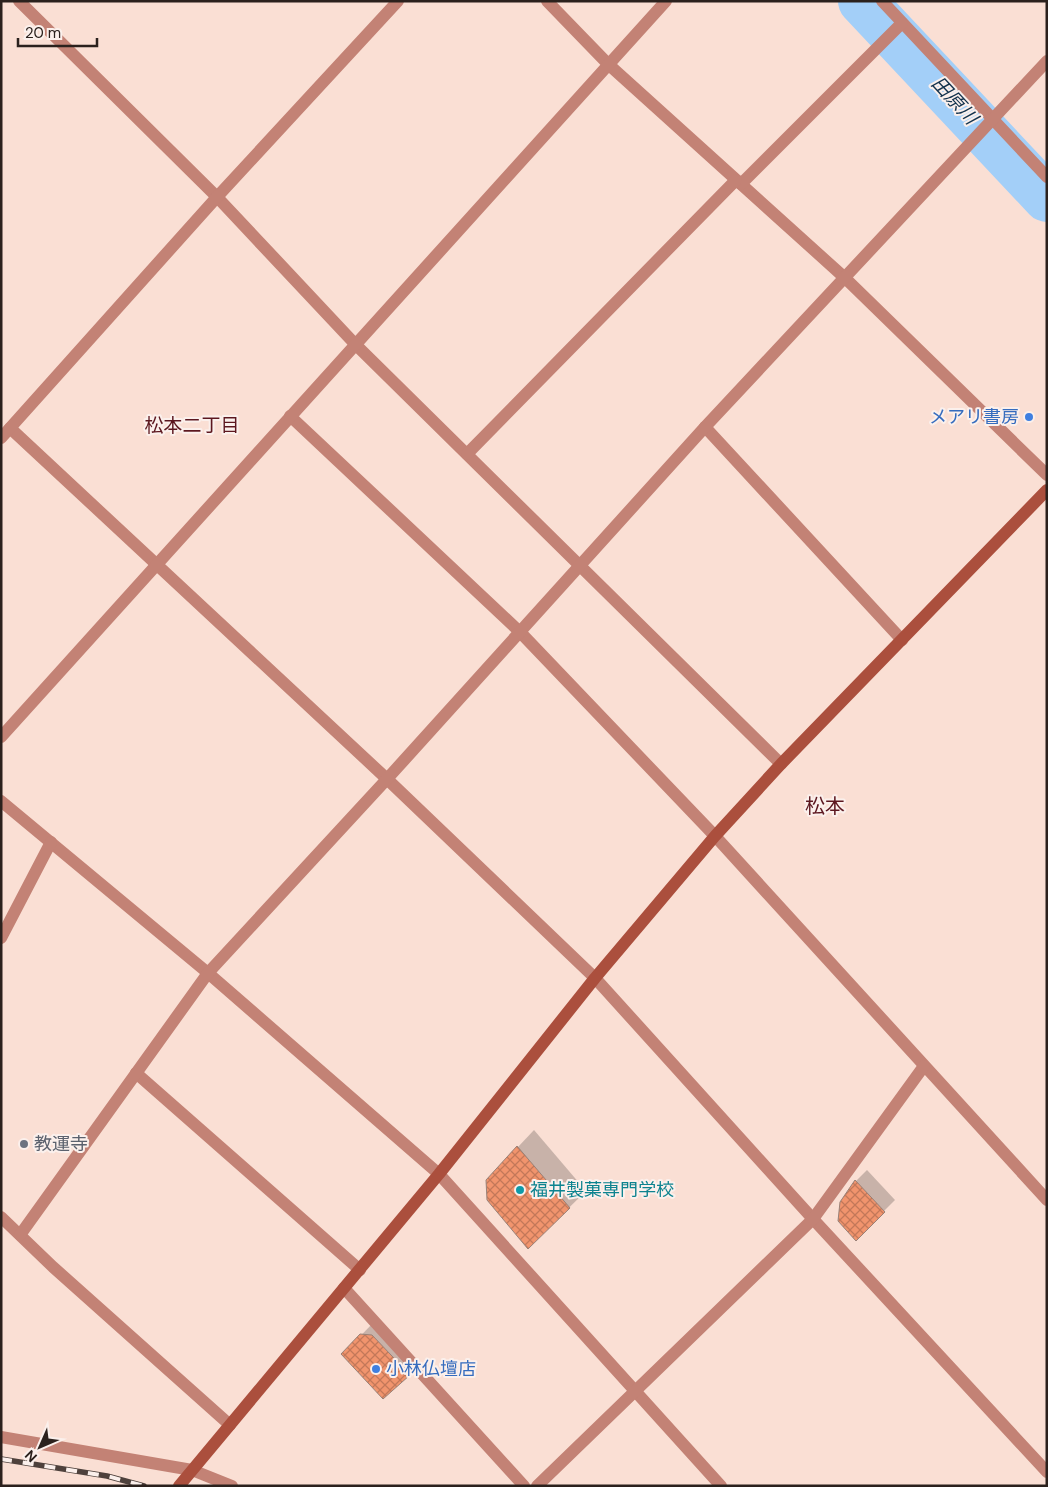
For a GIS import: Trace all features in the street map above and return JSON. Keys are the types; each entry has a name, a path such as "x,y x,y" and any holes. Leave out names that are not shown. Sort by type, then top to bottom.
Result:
{"street":[{"path":"19,1 217,197 355,344 781,764"},
{"path":"1,438 217,197 398,1"},
{"path":"547,1 608,64 845,278 1047,475"},
{"path":"1,737 666,1"},
{"path":"882,1 1047,177"},
{"path":"467,454 738,182 902,23"},
{"path":"20,1235 208,973 387,779 705,426 1047,61"},
{"path":"290,416 520,632 715,836 1047,1200"},
{"path":"705,426 902,640"},
{"path":"10,428 387,779 595,978 813,1219 1047,1472"},
{"path":"179,1486 439,1174 595,978 715,836 781,764 1047,490"},
{"path":"1,801 208,973 439,1174 721,1486"},
{"path":"1,938 51,842"},
{"path":"538,1486 813,1219 924,1066"},
{"path":"136,1073 360,1270"},
{"path":"1,1217 53,1267 230,1425"},
{"path":"344,1288 524,1486"},
{"path":"1,1437 192,1470 232,1486"}],"building":[{"name":"福井製菓専門学校","path":"517,1146 570,1208 528,1249 487,1200 486,1180"},
{"path":"855,1180 885,1212 856,1241 838,1221 840,1202"},
{"path":"360,1334 372,1335 410,1375 383,1399 341,1354"}],"waterway":[{"name":"田原川","path":"862,1 1047,198"}],"railway":[{"path":"1,1459 107,1476 144,1486"}],"place":[{"name":"メアリ書房","path":"1029,417"},
{"name":"教運寺","path":"24,1144"},
{"name":"福井製菓専門学校","path":"520,1190"},
{"name":"小林仏壇店","path":"376,1369"}],"district":[{"name":"松本二丁目","path":"192,425"},
{"name":"松本","path":"825,806"}]}
